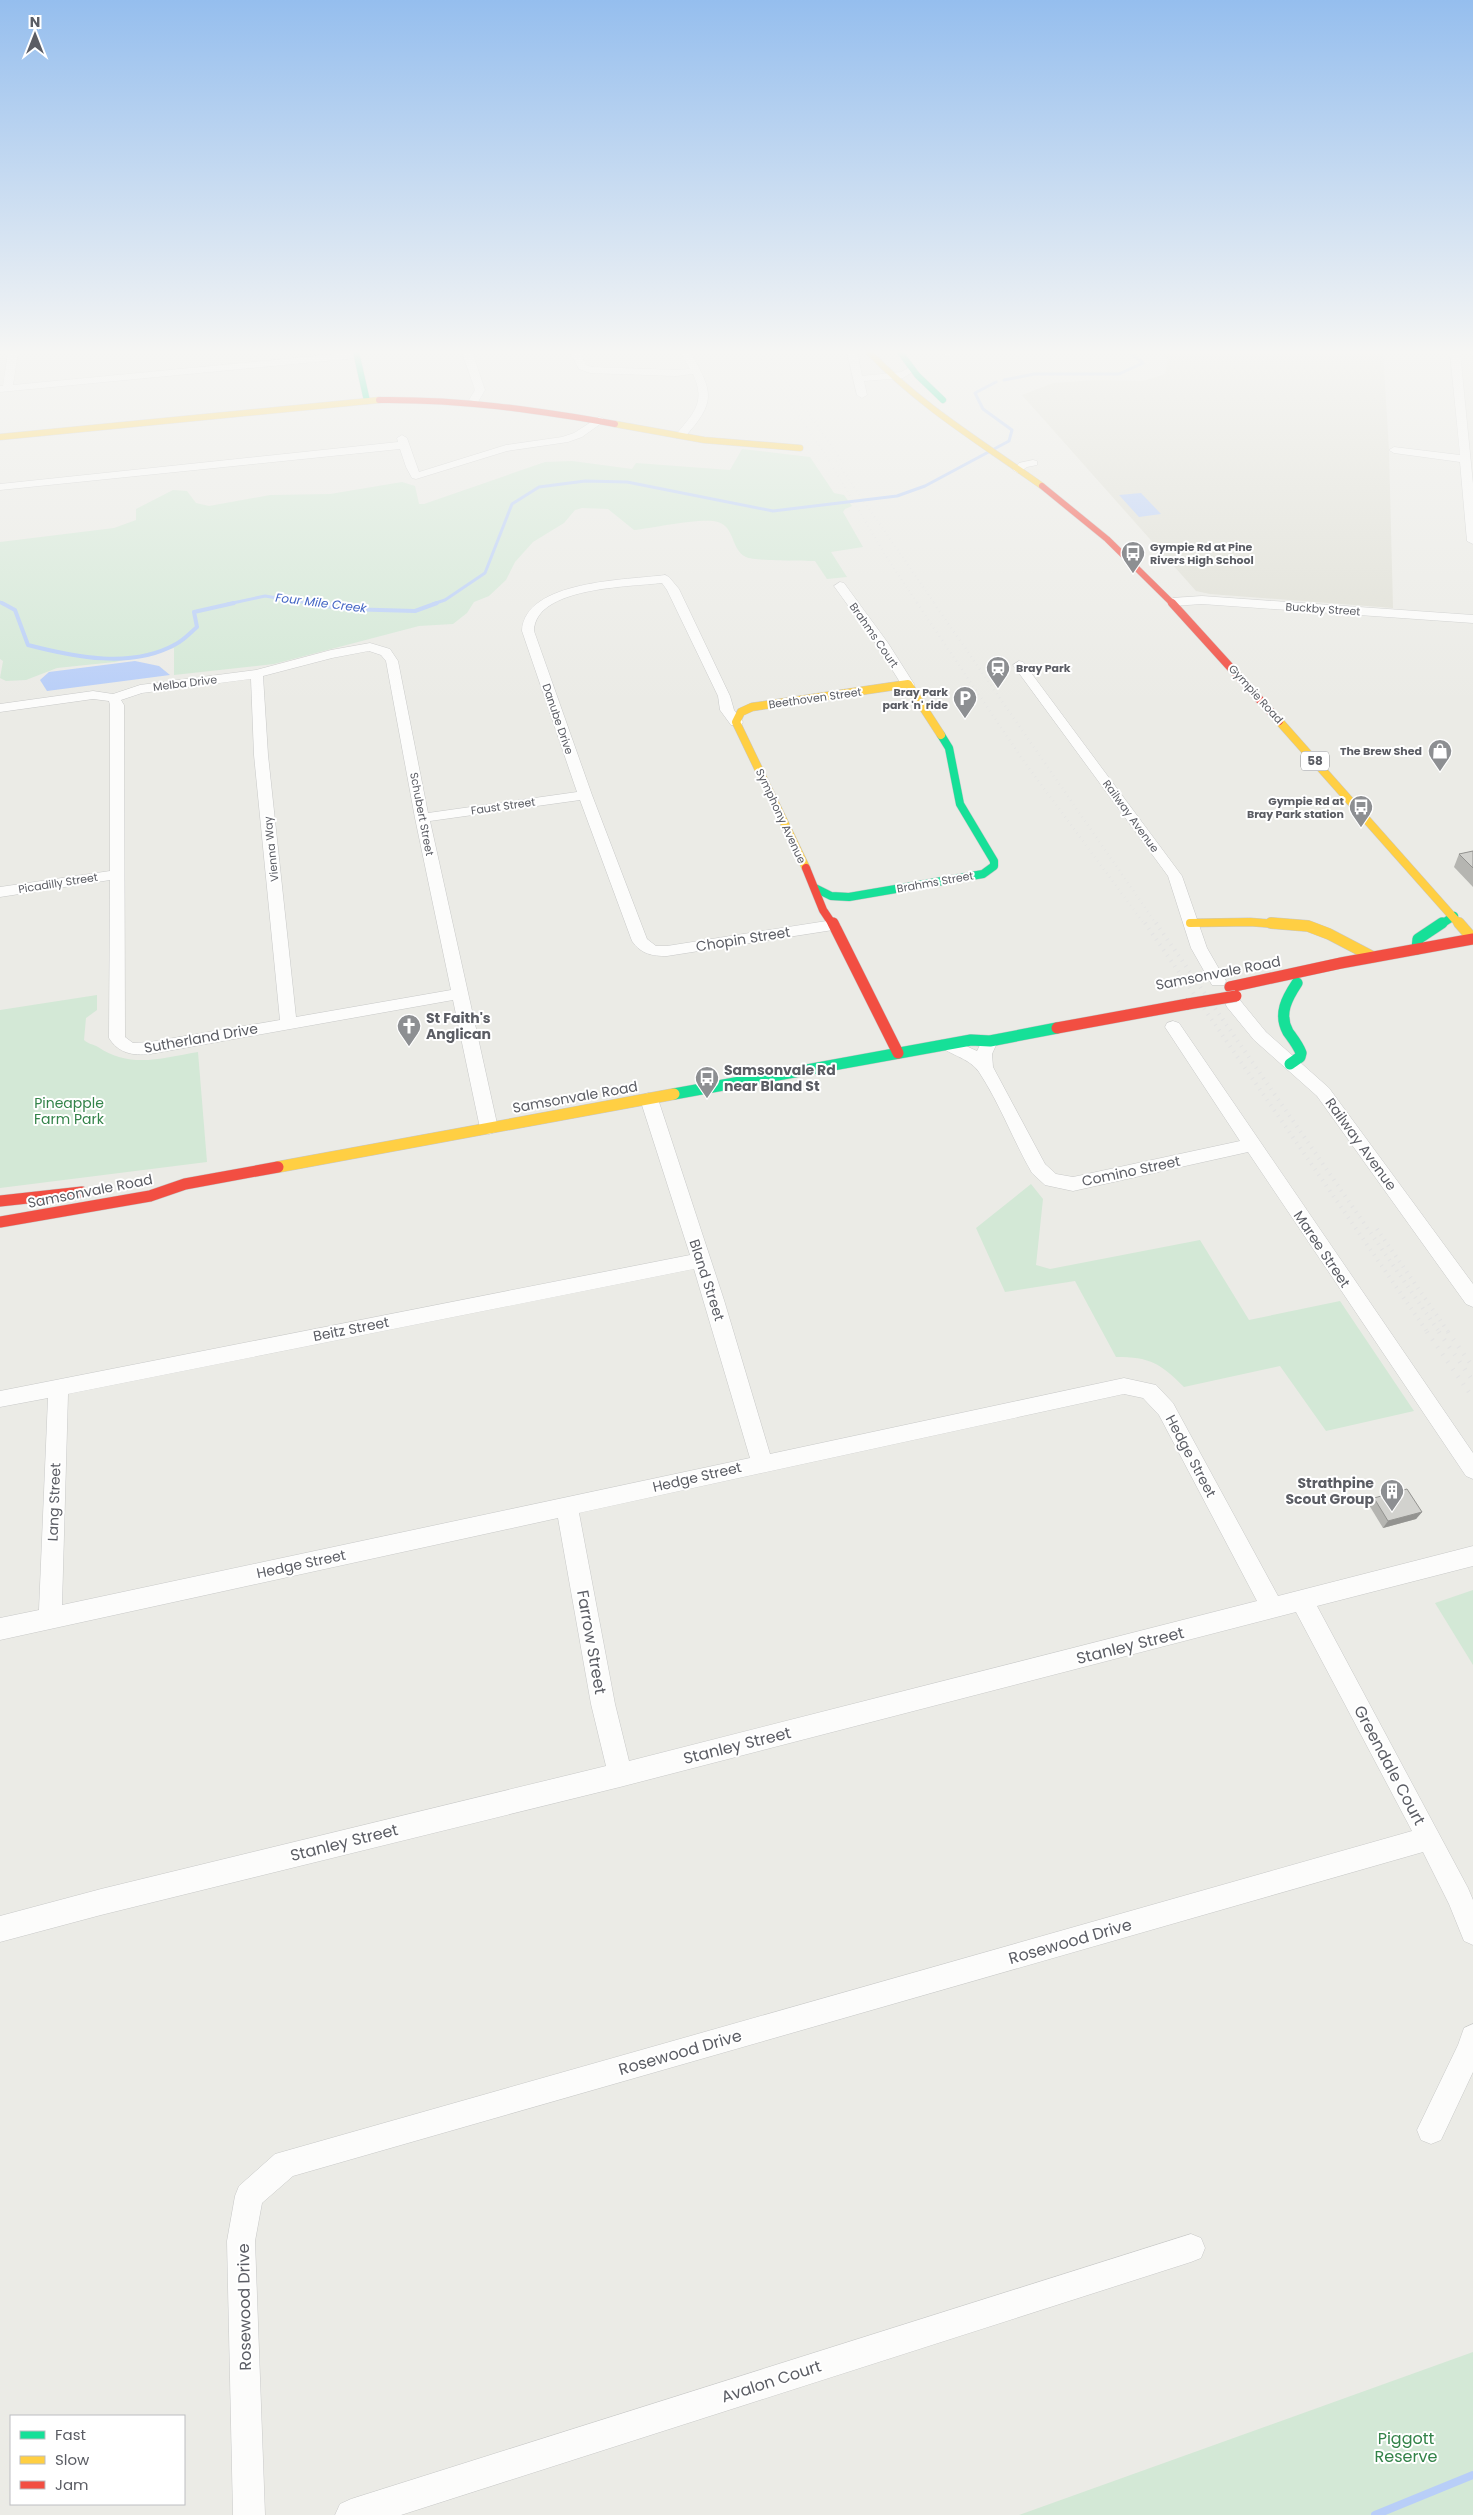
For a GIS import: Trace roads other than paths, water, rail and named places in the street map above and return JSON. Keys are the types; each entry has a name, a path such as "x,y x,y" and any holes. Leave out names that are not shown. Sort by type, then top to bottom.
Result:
{"main road":[{"name":"Gympie Road","path":"1018,470 1090,524 1173,602 1473,939"},
{"path":"1181,591 1199,611"},
{"name":"Beethoven Street","path":"752,707 908,684"},
{"name":"Brahms Street","path":"815,888 828,895 849,897 982,874 994,866 994,861 960,804 949,748 908,684"},
{"path":"736,722 741,712 752,707"},
{"name":"Symphony Avenue","path":"736,722 815,888 823,910 831,921 898,1053"},
{"name":"Brahms Street","path":"831,921 833,905 849,897"},
{"path":"1417,948 1418,939 1454,916"},
{"path":"1190,923 1276,923 1308,926 1320,930 1373,957"},
{"path":"1297,926 1316,948 1307,970"},
{"name":"Samsonvale Road","path":"1229,992 1307,970 1473,939"},
{"name":"Samsonvale Road","path":"970,1040 985,1032 1229,992 1297,983 1473,951"},
{"path":"1290,1064 1300,1057 1300,1049 1286,1028 1281,1015 1284,1002 1297,983"},
{"name":"Samsonvale Road","path":"0,1222 150,1196 185,1184 947,1044 970,1040 990,1041 1185,1000"},
{"name":"Samsonvale Road","path":"141,1185 185,1184"},
{"name":"Samsonvale Road","path":"0,1201 95,1191"}],"street":[{"path":"0,487 154,469"},
{"path":"414,469 416,476 437,469"},
{"path":"1465,469 1473,540"},
{"name":"Symphony Avenue","path":"665,579 674,589 724,696 723,701 731,717 736,722"},
{"name":"Danube Drive","path":"652,951 640,941 584,795 527,623 531,614 539,608 559,595 571,591 665,579"},
{"name":"Brahms Court","path":"840,586 884,646 908,684"},
{"name":"Buckby Street","path":"1173,602 1189,600 1473,619"},
{"name":"Melba Drive","path":"0,708 93,695 114,698 140,689 257,674 331,654 370,647"},
{"name":"Schubert Street","path":"370,647 386,652 392,661 422,818 459,994"},
{"name":"Railway Avenue","path":"1019,665 1170,870 1184,898 1190,923 1204,958 1260,1036 1322,1092 1334,1106 1473,1299"},
{"name":"Vienna Way","path":"257,674 261,756 288,1023"},
{"path":"724,696 736,704 752,707"},
{"name":"Sutherland Drive","path":"114,698 117,705 117,1038 121,1044 137,1050 459,994"},
{"name":"Faust Street","path":"422,818 584,795"},
{"name":"Picadilly Street","path":"0,892 117,874"},
{"name":"Chopin Street","path":"652,951 667,951 831,921"},
{"path":"459,994 489,1128"},
{"name":"Maree Street","path":"1173,1027 1437,1420 1473,1470"},
{"path":"985,1067 984,1051 990,1041"},
{"name":"Comino Street","path":"947,1044 970,1053 985,1067 1038,1168 1051,1180 1072,1184 1252,1145"},
{"name":"Bland Street","path":"649,1099 701,1260 762,1462"},
{"name":"Beitz Street","path":"0,1399 701,1260"},
{"name":"Hedge Street","path":"0,1629 567,1508 762,1462 1124,1386 1149,1391 1166,1409 1273,1609"},
{"name":"Lang Street","path":"50,1618 58,1387"},
{"name":"Farrow Street","path":"567,1508 603,1704 620,1775"},
{"name":"Stanley Street","path":"0,1929 110,1899 620,1775 1273,1609 1473,1556"},
{"name":"Greendale Court","path":"1302,1601 1429,1838 1459,1897 1473,1932"},
{"name":"Rosewood Drive","path":"249,2515 241,2241 249,2196 285,2164 1429,1838"},
{"path":"1431,2130 1471,2047 1473,2037"},
{"name":"Avalon Court","path":"351,2515 1191,2248"}],"water":[{"path":"1141,493 1161,514 1139,517 1119,495"},
{"path":"135,661 159,666 170,675 47,691 40,680 49,672"}],"waterway":[{"name":"Four Mile Creek","path":"433,604 445,600 485,573 512,504 539,487 585,481 627,482 773,511 897,496 925,486 956,469"},
{"name":"Four Mile Creek","path":"228,604 265,596 315,604"},
{"name":"Four Mile Creek","path":"2,603 15,610 28,645 83,657 103,658 141,656 159,652 176,644 197,627 194,612 234,603"},
{"name":"Four Mile Creek","path":"308,603 344,609 415,611 437,603"},
{"path":"1375,2515 1473,2475"}],"railway":[{"path":"834,469 889,561 918,604"},
{"path":"842,469 935,604"},
{"path":"917,603 1023,760 1145,925"},
{"path":"934,603 1157,925"},
{"path":"1145,923 1428,1333"},
{"path":"1156,923 1440,1333"},
{"path":"1377,1229 1449,1333"},
{"path":"1427,1332 1473,1398"},
{"path":"1439,1332 1473,1381"},
{"path":"1448,1332 1473,1367"}],"place":[{"name":"Gympie Rd at Pine Rivers High School","path":"1133,574"},
{"name":"Bray Park","path":"998,689"},
{"name":"Bray Park park 'n' ride","path":"965,719"},
{"name":"The Brew Shed","path":"1440,772"},
{"name":"Gympie Rd at Bray Park station","path":"1361,828"},
{"name":"St Faith's Anglican","path":"409,1047"},
{"name":"Samsonvale Rd near Bland St","path":"707,1099"},
{"name":"Strathpine Scout Group","path":"1392,1512"}],"park label":[{"name":"Pineapple Farm Park","path":"69,1112"},
{"name":"Piggott Reserve","path":"1406,2447"}]}
